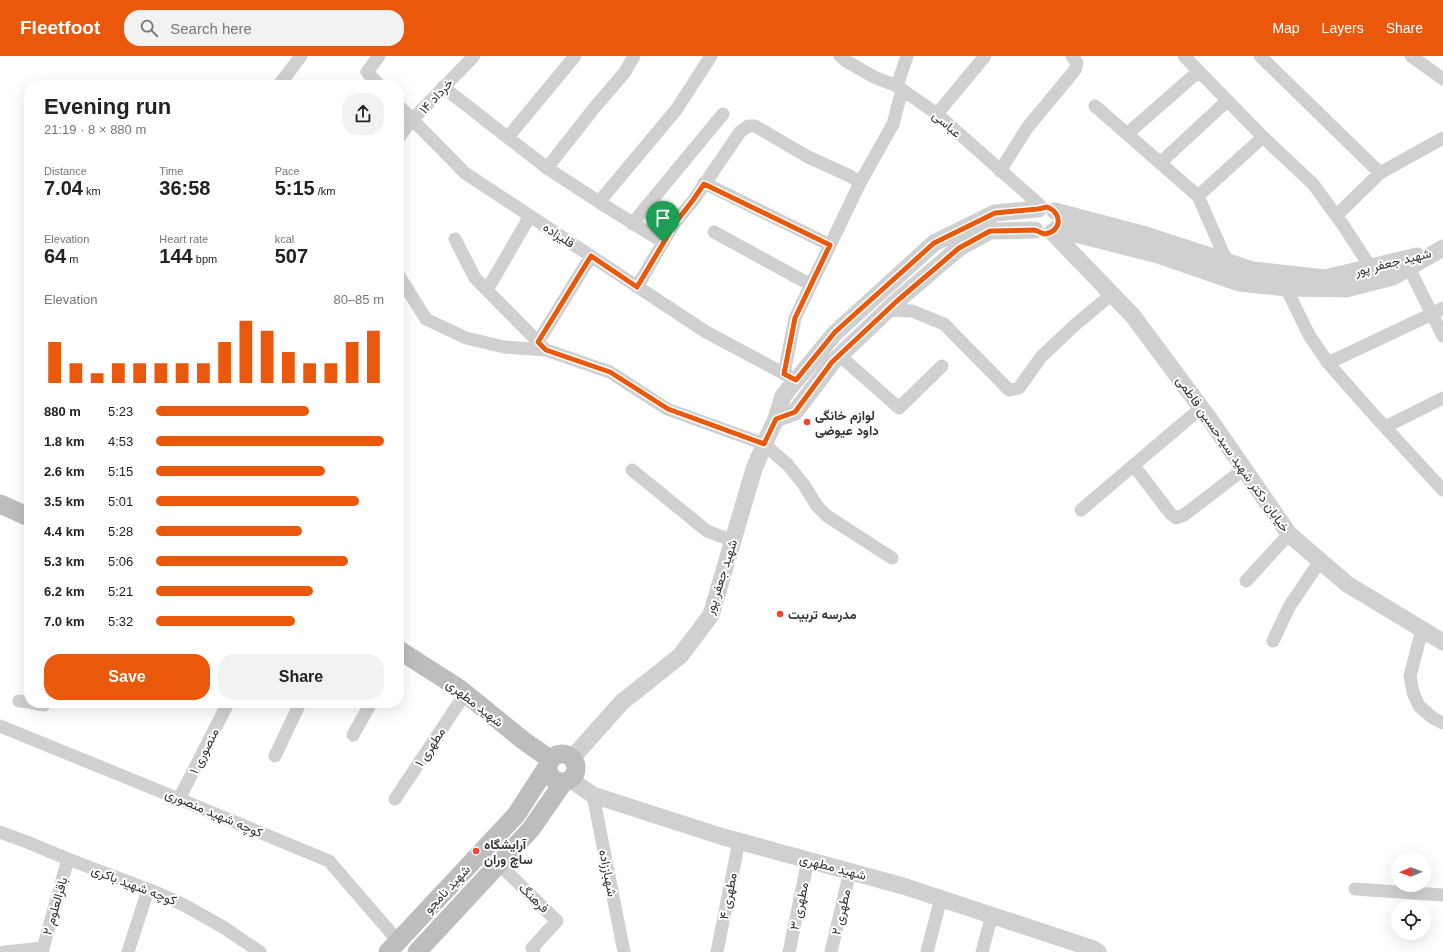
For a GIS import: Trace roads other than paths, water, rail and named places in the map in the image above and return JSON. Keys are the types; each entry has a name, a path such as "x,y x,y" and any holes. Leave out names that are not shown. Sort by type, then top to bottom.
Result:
{"main road":[{"path":"0,504 24,515"},
{"name":"شهید مطهری","path":"404,654 465,694 549,763"},
{"path":"557,754 565,754 572,758 576,765 576,773 567,781 555,781 549,775 549,763 557,754"},
{"name":"شهید نامجو","path":"393,947 516,815 549,763"},
{"name":"شهید نامجو","path":"417,952 531,829 567,781"}],"street":[{"path":"283,80 301,56"},
{"path":"374,80 367,72 379,56"},
{"name":"۱۴ خرداد","path":"404,130 443,87 474,56"},
{"path":"508,137 575,56"},
{"path":"547,168 595,106 625,72 634,56"},
{"path":"599,202 676,110 711,56"},
{"path":"790,377 795,318 860,184 893,124 907,56"},
{"path":"937,114 985,56"},
{"path":"1000,171 1027,128 1074,70 1077,63 1072,56"},
{"path":"1184,56 1313,184 1371,268"},
{"path":"1260,56 1380,174"},
{"path":"1411,56 1443,79"},
{"name":"عباسی","path":"845,58 874,77 900,88 937,114 1045,209"},
{"path":"1127,134 1199,71"},
{"path":"443,87 547,168 632,224 663,242"},
{"path":"1160,163 1228,101"},
{"path":"1095,106 1198,196 1227,262"},
{"name":"قلیزاده","path":"404,111 465,173 706,332 790,377"},
{"path":"632,224 723,114"},
{"path":"637,287 676,222 740,132 748,126 755,126 808,157 850,176 860,184"},
{"path":"1198,196 1264,137"},
{"path":"1336,216 1380,174 1443,138"},
{"path":"704,184 830,245"},
{"path":"776,419 795,412 832,362 887,310 959,248 990,231 1035,230 1044,234 1054,230 1058,220 1045,209 1032,217 1032,225 1035,230"},
{"name":"شهید جعفر پور","path":"572,758 622,702 680,656 711,615 754,469 776,419 790,377 835,332 934,243 995,213 1045,209 1146,235 1253,270 1325,278 1441,250"},
{"path":"486,290 530,216"},
{"name":"شهید جعفر پور","path":"1054,230 1158,255 1239,283 1286,288 1346,289 1393,277 1441,250"},
{"name":"خیابان دکتر شهید سیدحسین فاطمی","path":"1054,230 1133,316 1212,421 1289,534 1347,584 1443,642"},
{"path":"714,232 811,285"},
{"path":"454,239 475,278 542,346"},
{"path":"542,346 591,256"},
{"path":"1409,268 1438,311 1443,336"},
{"path":"404,284 426,320 466,338 504,347 542,346 610,372 668,409 764,444 788,464 804,484 817,506 827,516 892,558"},
{"path":"1286,288 1309,335 1328,363 1443,490"},
{"path":"887,310 912,311 944,324 1009,390 1019,388 1041,357 1076,324 1112,294"},
{"path":"1328,363 1438,311"},
{"path":"839,356 899,408 942,366"},
{"path":"1385,427 1443,398"},
{"path":"1081,510 1201,408"},
{"path":"1134,466 1170,514 1176,518 1184,515 1244,468"},
{"path":"632,470 707,531 733,541"},
{"path":"1246,580 1289,534"},
{"path":"1273,641 1289,607 1320,561"},
{"path":"1422,630 1410,676 1413,692 1419,706 1433,718 1443,723"},
{"name":"مطهری ۱","path":"395,799 465,694"},
{"name":"منصوری ۱","path":"179,799 225,708"},
{"path":"275,756 298,708"},
{"path":"353,735 368,708"},
{"name":"کوچه شهید منصوری","path":"0,726 329,861 393,947"},
{"name":"شهید مطهری","path":"567,781 593,795 739,841 903,886 1091,948 1098,952"},
{"name":"شهباززاده","path":"593,795 624,952"},
{"name":"کوچه شهید باکری","path":"0,832 68,860 155,892 184,905 223,927 260,952"},
{"name":"مطهری ۴","path":"717,952 739,841"},
{"name":"باقرالعلوم ۲","path":"43,950 68,860"},
{"name":"مطهری ۳","path":"789,952 808,860"},
{"name":"فرهنگ","path":"499,864 557,921 532,948 534,952"},
{"name":"مطهری ۲","path":"831,952 850,871"},
{"path":"128,952 148,890"},
{"path":"1355,890 1443,895"},
{"path":"928,952 941,898"},
{"path":"982,952 992,915"},
{"path":"4,952 43,950"}],"place":[{"name":"لوازم خانگی داود عیوضی","path":"807,422"},
{"name":"مدرسه تربیت","path":"780,614"},
{"name":"آرایشگاه ساچ وران","path":"476,851"}]}
